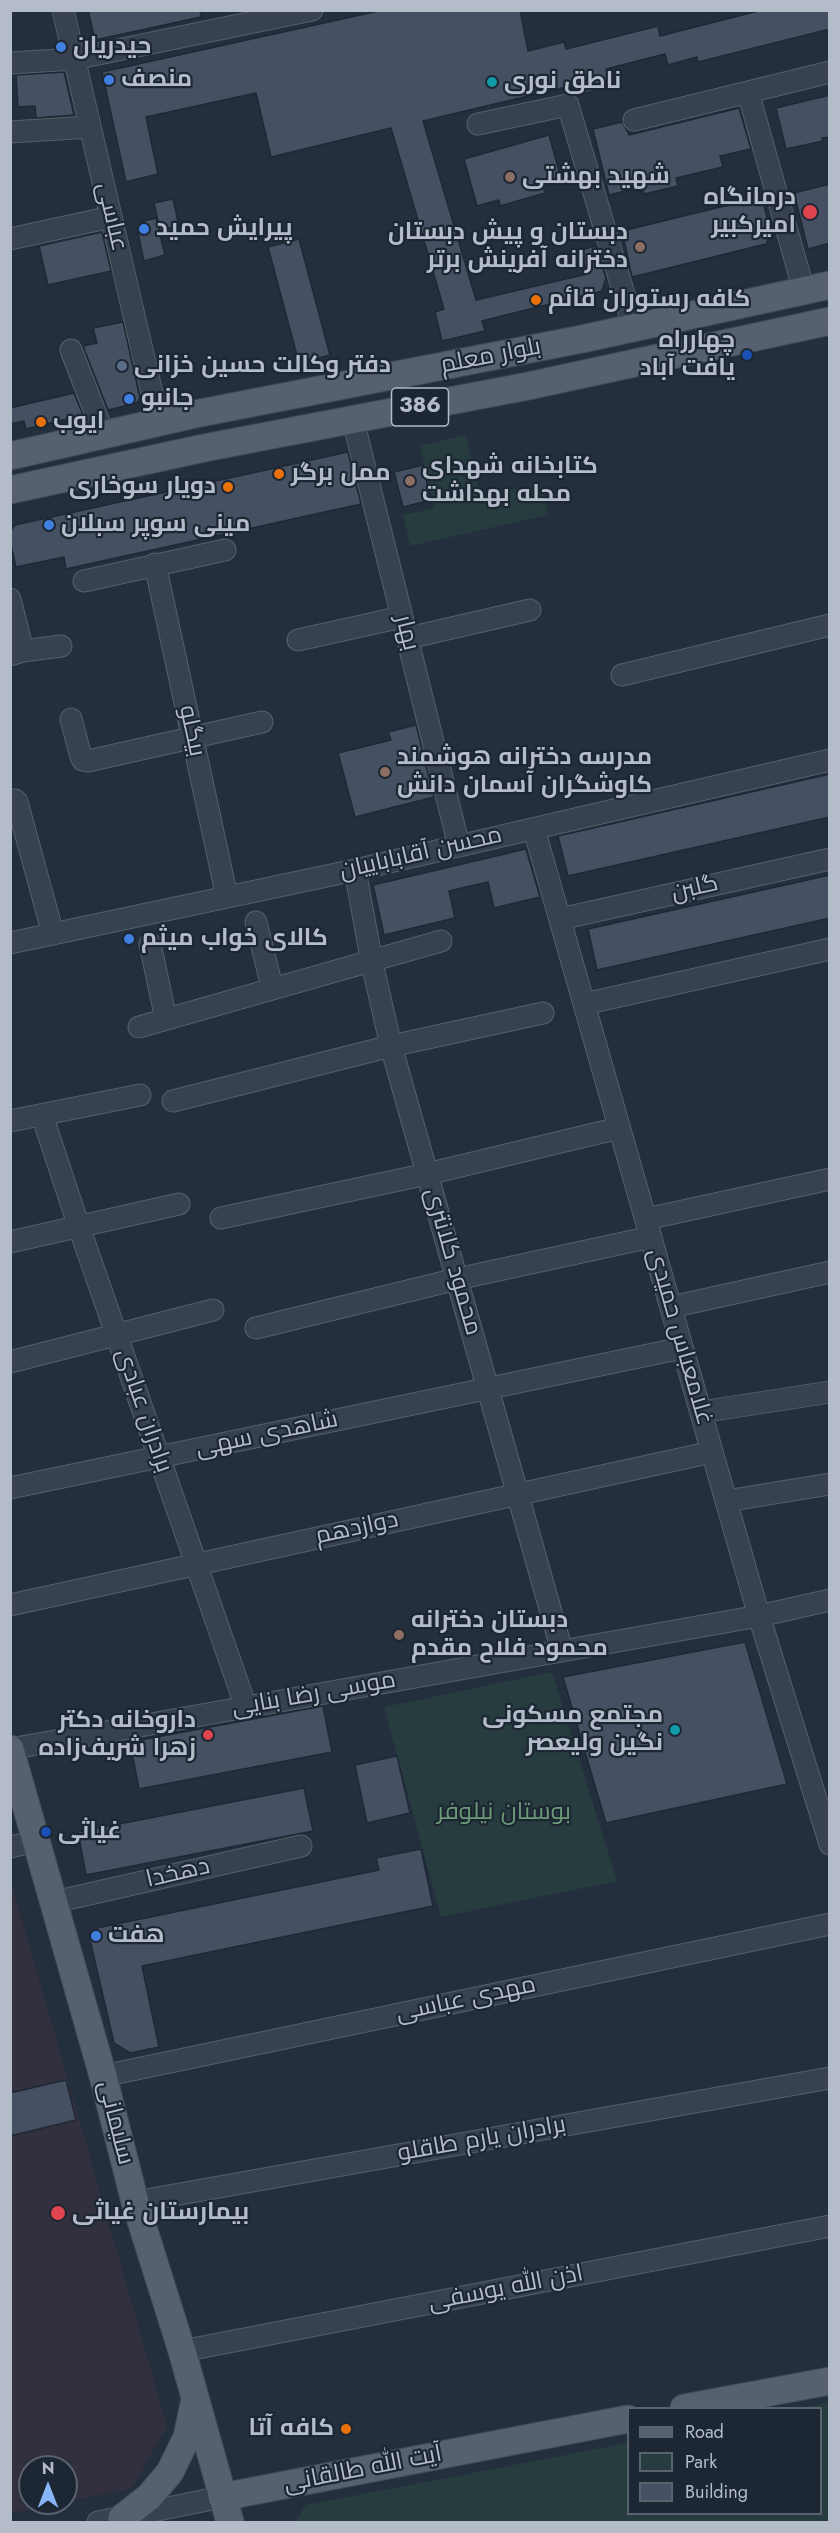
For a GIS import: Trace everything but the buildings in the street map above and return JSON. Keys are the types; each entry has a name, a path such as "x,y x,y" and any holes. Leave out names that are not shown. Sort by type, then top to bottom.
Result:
{"main road":[{"name":"بلوار معلم","path":"10,456 159,423 634,328 817,288"},
{"name":"بلوار معلم","path":"10,490 204,448 528,386 830,321"},
{"name":"سلیمانی","path":"11,1749 103,2076 135,2202 182,2351 226,2510"},
{"path":"694,2407 830,2381"},
{"path":"110,2520 149,2497 170,2472 187,2437 195,2400"},
{"name":"آیت الله طالقانی","path":"226,2510 627,2419"}],"street":[{"name":"عباسی","path":"63,10 159,423"},
{"path":"10,63 74,59 312,10"},
{"path":"634,120 830,72"},
{"path":"748,92 817,288"},
{"path":"478,124 568,105 634,328"},
{"path":"10,132 90,127"},
{"path":"10,239 111,217"},
{"path":"71,350 104,435"},
{"name":"بهار","path":"353,420 459,846"},
{"path":"84,581 225,549"},
{"name":"بیگلو","path":"155,564 227,897"},
{"path":"10,599 17,653 62,646"},
{"path":"408,638 530,610"},
{"path":"298,640 402,618"},
{"path":"622,675 830,625"},
{"path":"72,720 83,760 262,722"},
{"name":"محسن آقاباباییان","path":"10,943 355,870 830,760"},
{"path":"10,800 17,802 53,934"},
{"name":"غلامعباس حمیدی","path":"534,829 759,1616 830,1844"},
{"name":"گلبن","path":"560,919 830,859"},
{"name":"محمود کلانتری","path":"355,870 372,963 391,1046 562,1651"},
{"path":"256,922 272,987"},
{"path":"139,1027 272,987 372,963 441,941"},
{"path":"150,944 166,1019"},
{"path":"584,1004 830,949"},
{"path":"173,1101 391,1046 543,1013"},
{"path":"10,1121 140,1095"},
{"name":"برادران عبادی","path":"42,1114 246,1707"},
{"path":"221,1218 427,1174 620,1128"},
{"path":"256,1328 457,1279 830,1179"},
{"path":"10,1242 179,1204"},
{"path":"671,1307 830,1272"},
{"path":"10,1362 213,1310"},
{"name":"شاهدی سهی","path":"10,1488 682,1348"},
{"path":"701,1412 830,1392"},
{"name":"دوازدهم","path":"10,1605 712,1452"},
{"path":"726,1502 830,1484"},
{"name":"موسی رضا بنایی","path":"11,1749 759,1616 830,1600"},
{"path":"10,1847 37,1841"},
{"name":"دهخدا","path":"54,1902 301,1846"},
{"name":"مهدی عباسی","path":"103,2076 830,1924"},
{"name":"برادران یارم طاقلو","path":"135,2202 830,2078"},
{"name":"اذن الله یوسفی","path":"182,2351 830,2226"},
{"name":"آیت الله طالقانی","path":"110,2520 226,2510"}],"shaded area":[{"name":"بیمارستان غیاثی","path":"10,1878 167,2426 132,2488 78,2499 78,2455 18,2455 18,2512 11,2513"}],"green space":[{"path":"466,435 481,497 541,483 548,515 410,546 403,515 434,508 420,446"},
{"name":"بوستان نیلوفر","path":"552,1672 617,1881 441,1917 384,1707"},
{"path":"829,2402 829,2522 295,2522 306,2505 627,2443 627,2515 822,2515 822,2407 805,2407"}],"place":[{"name":"حیدریان","path":"61,47"},
{"name":"منصف","path":"109,80"},
{"name":"ناطق نوری","path":"492,82"},
{"name":"شهید بهشتی","path":"510,177"},
{"name":"درمانگاه امیرکبیر","path":"810,212"},
{"name":"پیرایش حمید","path":"144,229"},
{"name":"دبستان و پیش دبستان دخترانه آفرینش برتر","path":"640,247"},
{"name":"کافه رستوران قائم","path":"536,300"},
{"name":"چهارراه یافت آباد","path":"747,355"},
{"name":"دفتر وکالت حسین خزانی","path":"122,366"},
{"name":"جانبو","path":"129,399"},
{"name":"ایوب","path":"41,422"},
{"name":"ممل برگر","path":"279,474"},
{"name":"کتابخانه شهدای محله بهداشت","path":"410,481"},
{"name":"دویار سوخاری","path":"228,487"},
{"name":"مینی سوپر سبلان","path":"49,525"},
{"name":"مدرسه دخترانه هوشمند کاوشگران آسمان دانش","path":"385,772"},
{"name":"کالای خواب میثم","path":"129,939"},
{"name":"دبستان دخترانه محمود فلاح مقدم","path":"399,1635"},
{"name":"مجتمع مسکونی نگین ولیعصر","path":"675,1730"},
{"name":"داروخانه دکتر زهرا شریف‌زاده","path":"208,1735"},
{"name":"غیاثی","path":"46,1832"},
{"name":"هفت","path":"96,1936"},
{"name":"بیمارستان غیاثی","path":"58,2213"},
{"name":"کافه آتا","path":"346,2429"}]}
